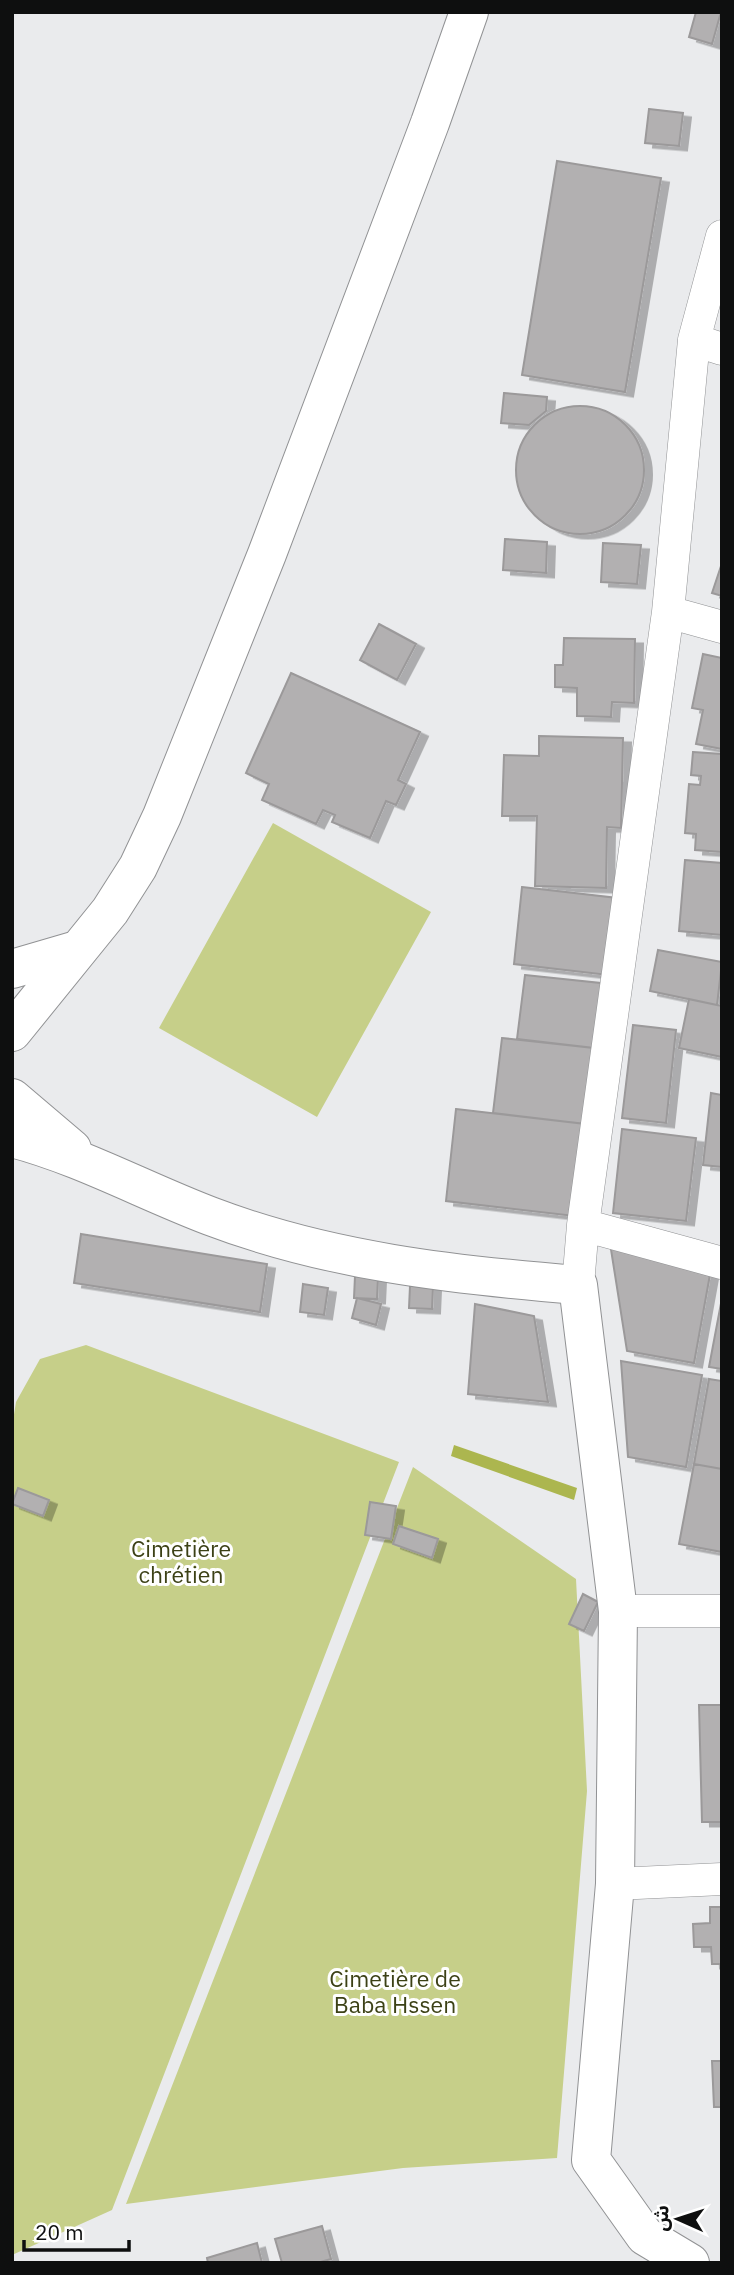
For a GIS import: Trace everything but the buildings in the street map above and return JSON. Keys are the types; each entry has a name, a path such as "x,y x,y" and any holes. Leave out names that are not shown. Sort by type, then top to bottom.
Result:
{"street":[{"path":"12,1032 110,911 138,867 162,816 267,554 430,123 469,12"},
{"path":"690,2263 645,2236 591,2160 615,1884 618,1611 578,1285 583,1225 722,236"},
{"path":"668,612 722,627"},
{"path":"12,969 77,950"},
{"path":"12,1098 96,1168"},
{"path":"12,1138 96,1168 211,1217 331,1253 454,1275 578,1285"},
{"path":"583,1225 722,1263"},
{"path":"618,1611 722,1611"},
{"path":"615,1884 722,1879"}],"green space":[{"path":"273,823 431,912 317,1117 159,1028"},
{"name":"Cimetière chrétien","path":"86,1345 399,1462 112,2210 12,2255 12,1427 16,1402 40,1359"},
{"path":"454,1445 577,1488 574,1500 451,1456"},
{"name":"Cimetière de Baba Hssen","path":"413,1467 576,1579 587,1791 557,2158 403,2168 126,2204"}]}
